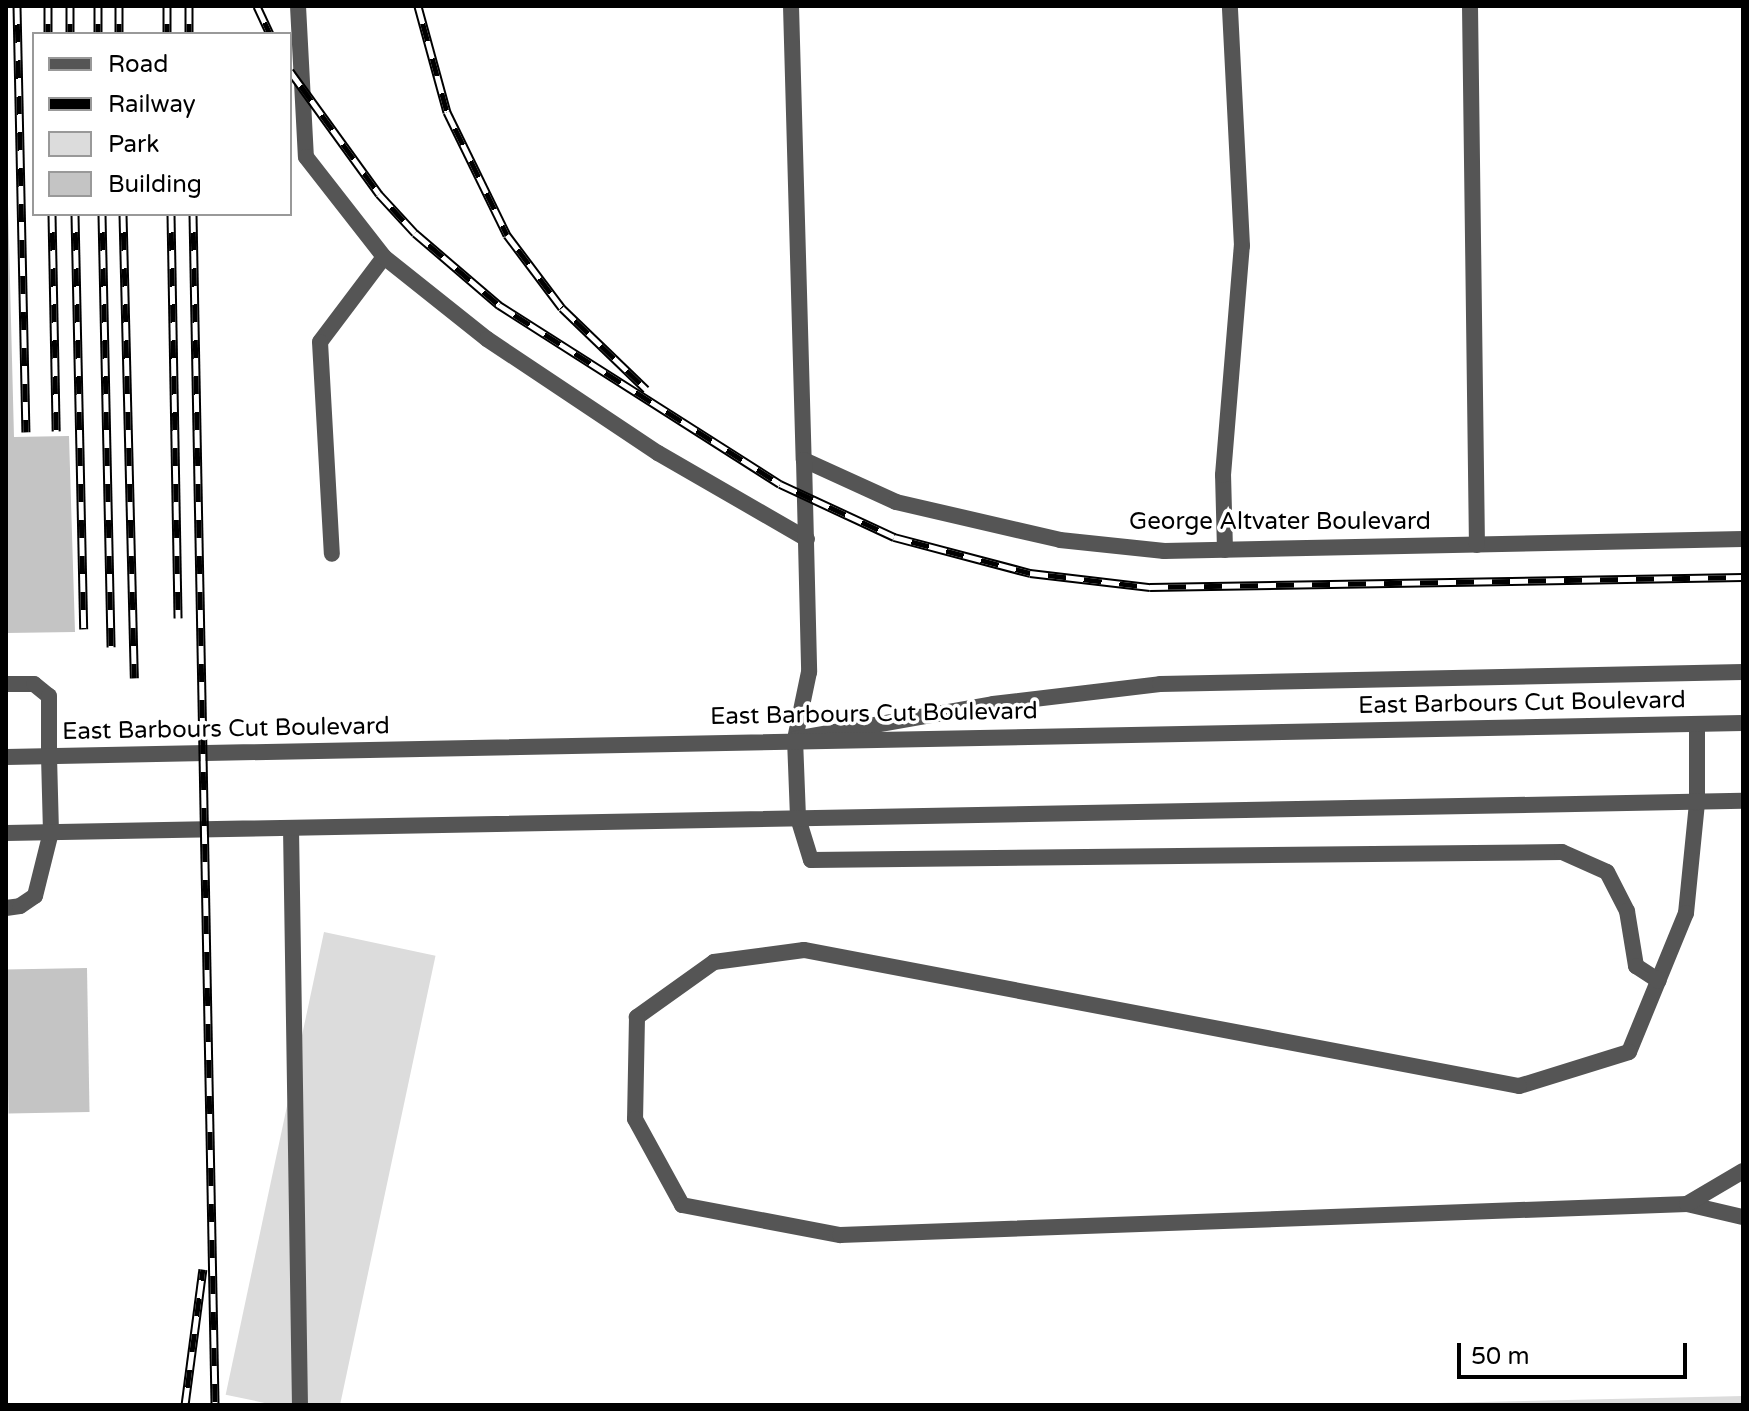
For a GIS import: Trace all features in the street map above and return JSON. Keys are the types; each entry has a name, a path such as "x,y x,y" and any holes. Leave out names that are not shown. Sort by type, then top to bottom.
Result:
{"street":[{"path":"298,6 306,157 384,257 540,374 658,453 807,539"},
{"path":"791,6 809,672 795,739 798,818 811,860 1562,852 1607,872 1627,911 1636,966 1659,981"},
{"path":"1225,550 1223,475 1242,246 1230,6"},
{"path":"1470,6 1477,545"},
{"path":"332,554 320,342 384,257"},
{"name":"George Altvater Boulevard","path":"804,460 896,502 1060,540 1164,551 1743,539"},
{"path":"795,739 993,704 1160,684 1743,672"},
{"path":"6,684 34,684 49,696 51,832 35,896 20,906 6,908"},
{"name":"East Barbours Cut Boulevard","path":"6,757 795,739 1743,723"},
{"path":"1697,724 1697,803 1686,913 1629,1052 1519,1086 804,950 714,962 637,1017 635,1119 682,1205 840,1235 1687,1204 1743,1217"},
{"path":"6,833 1743,801"},
{"path":"291,828 300,1405"},
{"path":"1687,1204 1743,1171"}],"green space":[{"path":"324,932 436,956 340,1405 274,1405 226,1395"},
{"path":"1743,1396 1743,1405 1343,1405"}],"building":[{"path":"6,126 14,437 69,436 75,632 6,633"},
{"path":"87,968 90,1112 9,1113 6,969"}],"railway":[{"path":"17,6 26,432"},
{"path":"48,6 48,32"},
{"path":"70,6 70,32"},
{"path":"98,6 98,32"},
{"path":"119,6 119,32"},
{"path":"167,6 167,32"},
{"path":"189,6 189,32"},
{"path":"257,6 269,32"},
{"path":"418,6 447,112 507,235 562,308 646,389"},
{"path":"292,74 379,194 415,233 499,305 780,484 894,537 1030,573 1150,587 1743,577"},
{"path":"52,216 56,431"},
{"path":"75,216 84,629"},
{"path":"102,216 111,647"},
{"path":"123,216 134,678"},
{"path":"171,216 178,618"},
{"path":"193,216 215,1405"},
{"path":"185,1405 203,1269"}]}
